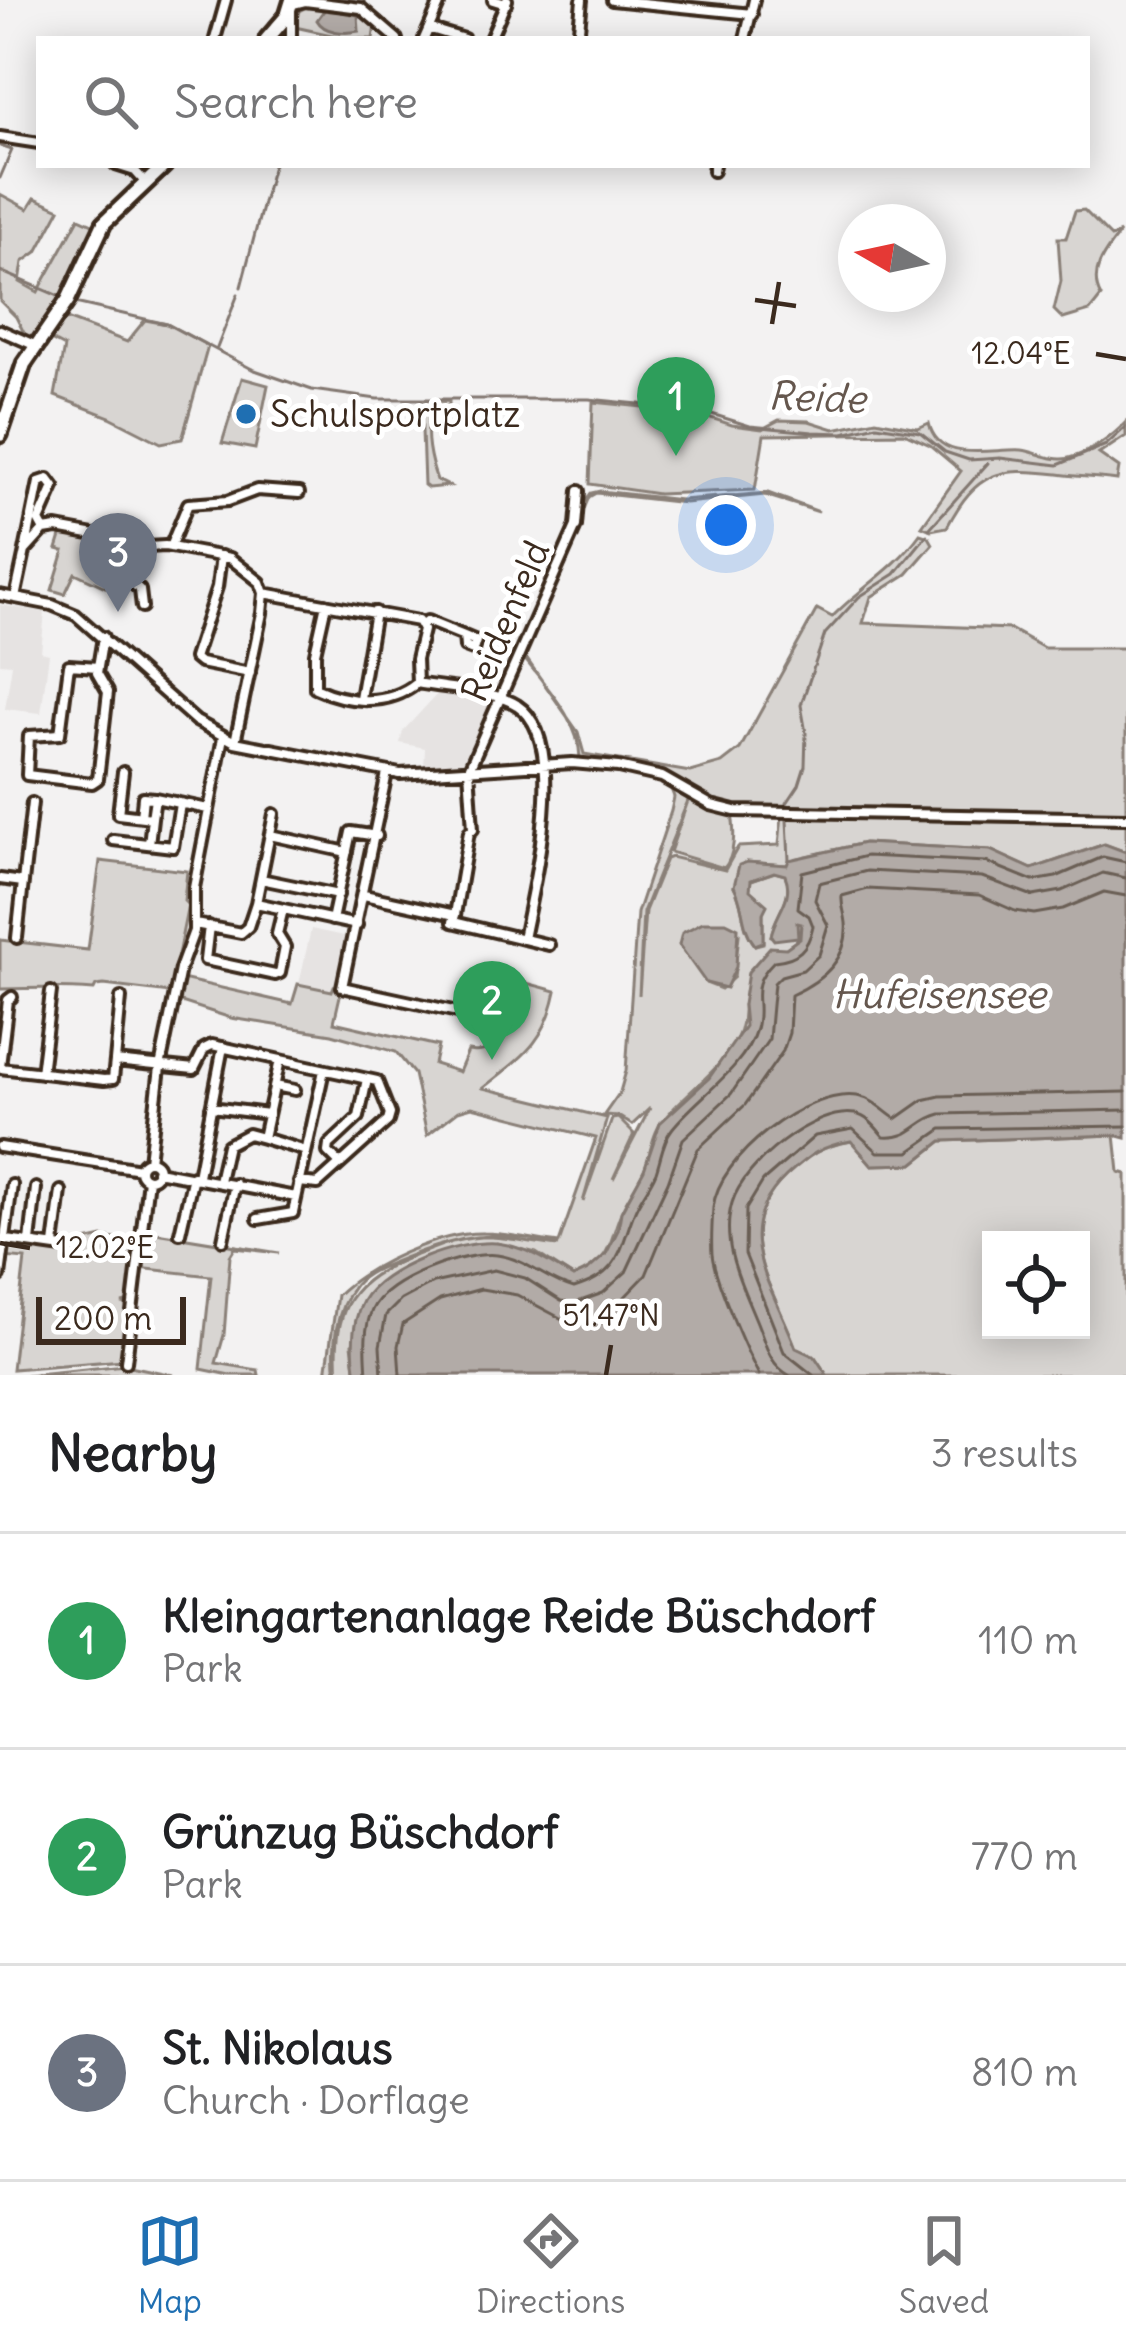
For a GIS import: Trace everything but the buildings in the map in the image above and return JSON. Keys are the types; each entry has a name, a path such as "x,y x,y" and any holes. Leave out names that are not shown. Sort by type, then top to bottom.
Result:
{"main road":[{"path":"269,36 295,3"},
{"path":"0,435 16,383 34,346 68,300 104,223 161,168"}],"street":[{"path":"216,36 226,0"},
{"path":"426,36 441,0"},
{"path":"491,36 506,2 493,0"},
{"path":"578,36 582,0"},
{"path":"612,0 752,14"},
{"path":"746,36 754,0"},
{"path":"291,36 295,3 361,8 394,36"},
{"path":"376,36 379,23"},
{"path":"431,29 454,36"},
{"path":"0,137 36,143"},
{"path":"126,168 147,184"},
{"path":"0,331 34,346"},
{"path":"15,598 39,482 45,478 54,488 40,516 44,530"},
{"path":"170,547 188,504 228,501 256,490 299,493"},
{"name":"Reidenfeld","path":"469,770 578,518 579,491"},
{"path":"26,551 44,530 57,528 111,538 130,548 170,547 221,556 244,566 264,593 235,742"},
{"path":"130,548 131,582 140,590 142,608"},
{"path":"221,556 217,587 194,658 250,673"},
{"path":"264,593 422,625 427,622 464,636"},
{"path":"0,595 68,610 196,721 223,737 387,773 543,765 618,767 662,777 720,808 1126,818"},
{"path":"326,604 312,683 319,691 395,698 417,683 502,698 519,706 538,729 544,818 524,939"},
{"path":"360,698 375,612"},
{"path":"417,683 422,625"},
{"path":"98,667 69,665 60,734 29,736 27,775 96,781 108,692 98,677 103,637"},
{"path":"140,1169 149,1161 160,1067 195,923 194,888 223,737"},
{"path":"469,770 473,830 454,922 549,945"},
{"path":"123,772 118,814 152,818"},
{"path":"387,773 342,988 467,1014"},
{"path":"140,817 143,797 208,809"},
{"path":"148,844 155,798"},
{"path":"17,938 32,803"},
{"path":"113,840 173,847 180,804"},
{"path":"195,923 241,933 248,928 274,814"},
{"path":"332,920 353,831 376,836"},
{"path":"270,835 347,851"},
{"path":"0,879 23,882"},
{"path":"261,879 338,895"},
{"path":"364,895 455,915"},
{"path":"256,903 357,925"},
{"path":"209,926 205,960 275,975 280,973 285,947 277,934 283,909"},
{"path":"41,1073 51,992"},
{"path":"12,997 0,1067 104,1080 113,1078 121,998"},
{"path":"115,1061 194,1069 203,1049 212,1045 376,1082 390,1114 388,1121 314,1186 299,1182"},
{"path":"180,1233 224,1047"},
{"path":"263,1138 280,1060"},
{"path":"258,1219 292,1213 324,1070"},
{"path":"340,1164 328,1152 329,1144 359,1117 367,1079"},
{"path":"275,1085 295,1090"},
{"path":"211,1106 268,1114"},
{"path":"219,1181 227,1145 248,1134 306,1151"},
{"path":"0,1148 140,1169 148,1179"},
{"path":"149,1161 157,1171 296,1197"},
{"path":"126,1362 148,1179 157,1171"},
{"path":"223,1240 235,1184"},
{"path":"0,1276 12,1185"},
{"path":"30,1242 36,1188"},
{"path":"3,1239 59,1246 61,1191"}],"shaded area":[{"path":"310,5 357,8 375,25 373,36 336,36 295,27 299,11"},
{"path":"0,194 28,209 35,198 60,209 37,252 23,262 20,282 38,292 79,218 97,226 63,296 32,340 0,301"},
{"path":"1084,210 1111,237 1120,233 1097,271 1101,297 1090,311 1063,319 1054,310 1061,281 1058,238 1066,238 1075,211"},
{"path":"64,318 127,342 145,320 167,324 208,346 182,439 161,443 55,396 64,347 47,338"},
{"name":"Schulsportplatz","path":"242,378 268,385 255,449 222,443"},
{"path":"449,401 430,415 428,430 437,480 449,486 428,488 424,485 421,402"},
{"path":"593,402 693,412 762,429 779,420 809,421 834,429 876,420 918,428 929,423 943,445 955,449 1022,450 1057,459 1093,448 1126,422 1126,436 1099,454 1119,468 1117,480 1004,473 979,484 947,527 931,530 922,526 961,471 930,445 904,433 764,435 755,490 658,494 590,484"},
{"path":"600,491 681,500 768,493 819,512 765,495 685,503 596,493 589,497 524,655 541,679 521,654 582,505 591,493"},
{"path":"62,533 106,541 102,569 109,574 105,587 75,573 65,594 52,590 64,551 57,549"},
{"path":"920,534 933,544 907,574 871,597 863,623 1010,629 1044,648 1126,648 1126,815 736,808 717,804 658,773 548,761 545,759 580,758 568,718 584,754 690,772 722,763 740,749 817,609 832,617 900,558"},
{"path":"0,605 45,612 41,652 49,654 41,713 5,709 12,664 0,663"},
{"path":"438,693 495,703 468,765 424,768 425,748 400,743 403,731"},
{"path":"674,786 732,813 732,850 724,868 670,852 689,798 643,912 639,995 645,911 666,859 725,870 738,847 779,845 782,815 1126,821 1126,852 1104,844 1032,869 990,850 864,843 790,860 787,865 747,862 734,886 755,945 763,943 763,913 749,890 751,880 775,872 785,875 788,891 771,936 797,937 796,923 801,923 800,938 786,948 743,1005 742,1024 727,1055 659,1126 604,1255 573,1277 536,1253 497,1243 352,1344 356,1375 338,1375 343,1314 361,1286 393,1265 450,1243 384,1266 355,1285 336,1328 336,1375 326,1375 337,1295 385,1262 465,1234 502,1234 559,1243 596,1138 472,1107 458,1111 427,1135 414,1074 396,1052 332,1034 231,1018 175,1000 178,978 292,1004 298,984 332,991 334,986 342,987 334,1022 438,1046 434,1064 459,1072 468,1051 491,1048 520,1021 518,1008 502,990 512,979 556,991 539,1037 483,1088 607,1118 583,1202 612,1119 618,1118 634,1134 613,1179 650,1108 632,1125 618,1116 604,1115 620,1092 626,1071 637,913 671,811","holes":["739,935 734,977 721,989 706,983 695,962","485,1237 519,1237 559,1246 508,1238"]},
{"path":"100,861 187,871 184,901 188,905 178,955 182,956 171,993 104,985 94,990 0,989 0,940 88,950"},
{"path":"311,929 348,937 333,991 299,984"},
{"path":"1115,1135 1119,1172 1126,1174 1126,1375 827,1375 815,1357 796,1349 760,1260 759,1218 769,1197 816,1152 852,1141 872,1165 913,1164 942,1141"},
{"path":"144,1231 279,1253 235,1248 230,1256 224,1335 216,1363 258,1370 259,1375 201,1369 211,1276 138,1268"},
{"path":"103,1237 135,1242 137,1248 131,1301 122,1303 129,1304 123,1360 12,1369 25,1259 4,1257 5,1243 69,1251 70,1246 57,1242"},
{"path":"125,1365 173,1375 26,1375"}],"water":[{"path":"325,9 358,15 359,31 325,28 317,20"},
{"name":"Hufeisensee","path":"864,843 990,850 1032,869 1105,844 1126,852 1126,1138 942,1141 913,1164 872,1165 851,1141 823,1149 802,1162 769,1197 759,1218 757,1238 767,1281 796,1348 815,1357 827,1375 356,1375 354,1338 359,1310 372,1289 403,1267 442,1251 496,1243 527,1251 573,1277 606,1254 660,1123 709,1078 745,1026 748,972 770,947 786,948 800,938 801,924 797,923 798,937 774,940 771,936 788,891 785,875 774,872 751,880 750,890 767,905 763,942 755,945 734,886 739,865 787,865 789,860"},
{"path":"703,922 726,922 738,928 736,967 726,988 706,983 679,945 682,933"}],"waterway":[{"path":"0,146 12,150 0,178"},
{"path":"241,287 272,168"},
{"name":"Reide","path":"0,271 61,297"},
{"path":"217,348 238,294"},
{"name":"Reide","path":"75,303 167,324 252,369 312,390 377,399 589,399 699,410 750,426 813,432 843,433 877,425 920,432 945,452 969,460 1000,458 1058,465 1106,445 1126,427"},
{"path":"929,529 988,463"},
{"path":"787,803 805,766 801,705 825,634 859,597 895,574 927,535"},
{"path":"787,820 789,860"}],"place":[{"name":"Schulsportplatz","path":"246,414"},
{"name":"Kleingartenanlage Reide Büschdorf","path":"676,456"},
{"name":"St. Nikolaus","path":"118,612"},
{"name":"Grünzug Büschdorf","path":"492,1060"}]}
